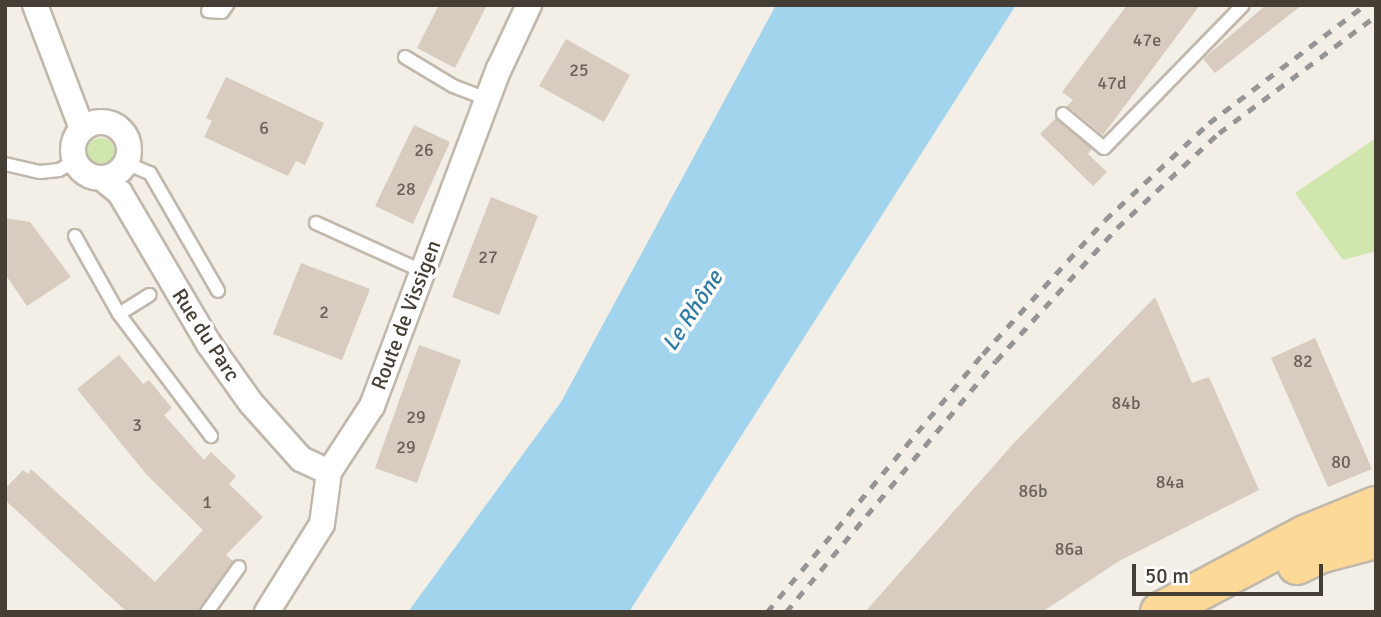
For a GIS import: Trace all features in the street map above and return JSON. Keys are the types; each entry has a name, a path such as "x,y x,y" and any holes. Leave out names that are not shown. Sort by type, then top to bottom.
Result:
{"main road":[{"path":"1160,612 1307,534 1376,506"},
{"path":"1213,612 1322,553 1376,540"}],"street":[{"path":"35,5 82,129"},
{"name":"Route de Vissigen","path":"267,612 322,524 329,472 372,406 487,99 529,5"},
{"path":"75,161 73,144 82,129 100,122 118,128 128,144 126,163 103,179"},
{"name":"Rue du Parc","path":"75,161 86,174 103,179 120,193 209,344 251,403 301,459 329,472"}],"lane":[{"path":"208,10 222,12 227,5"},
{"path":"1063,114 1104,148 1243,5"},
{"path":"405,57 453,86 487,99"},
{"path":"5,164 40,172 59,170 75,161"},
{"path":"126,163 150,173 218,290"},
{"path":"316,223 422,271"},
{"path":"75,236 119,314 211,436"},
{"path":"119,314 150,295"},
{"path":"207,612 239,567"}],"green space":[{"path":"101,138 111,142 115,152 111,162 101,166 91,162 87,152 91,142"},
{"path":"1376,138 1376,251 1343,260 1295,193"}],"water":[{"name":"Le Rhône","path":"776,5 1016,5 629,612 408,612 561,402"}],"building":[{"path":"439,5 487,5 455,68 417,48"},
{"path":"1127,5 1200,5 1103,135 1067,106 1073,100 1062,92"},
{"path":"1266,5 1302,5 1215,73 1203,59"},
{"path":"566,39 630,75 604,122 539,86"},
{"path":"226,77 324,123 305,165 296,161 288,176 204,137 212,121 206,118"},
{"path":"1056,118 1092,149 1088,154 1107,172 1093,186 1040,134"},
{"path":"414,125 450,142 413,224 375,206"},
{"path":"491,197 538,216 499,315 452,297"},
{"path":"5,218 30,222 71,277 27,306 5,274"},
{"path":"301,263 370,289 342,360 273,334"},
{"path":"1155,297 1192,383 1209,377 1259,490 1119,561 1042,612 865,612 1013,444"},
{"path":"1315,338 1372,469 1328,487 1271,358"},
{"path":"419,345 461,360 417,483 375,468"},
{"path":"119,355 143,384 149,380 172,408 164,415 204,460 211,452 236,476 229,484 263,517 226,555 233,561 197,612 127,612 5,500 5,489 23,470 28,474 31,469 155,582 203,530 146,474 77,389"}],"railway":[{"path":"767,612 983,354 1105,220 1209,123 1365,5"},
{"path":"786,612 996,361 1117,228 1219,133 1376,16"}]}
